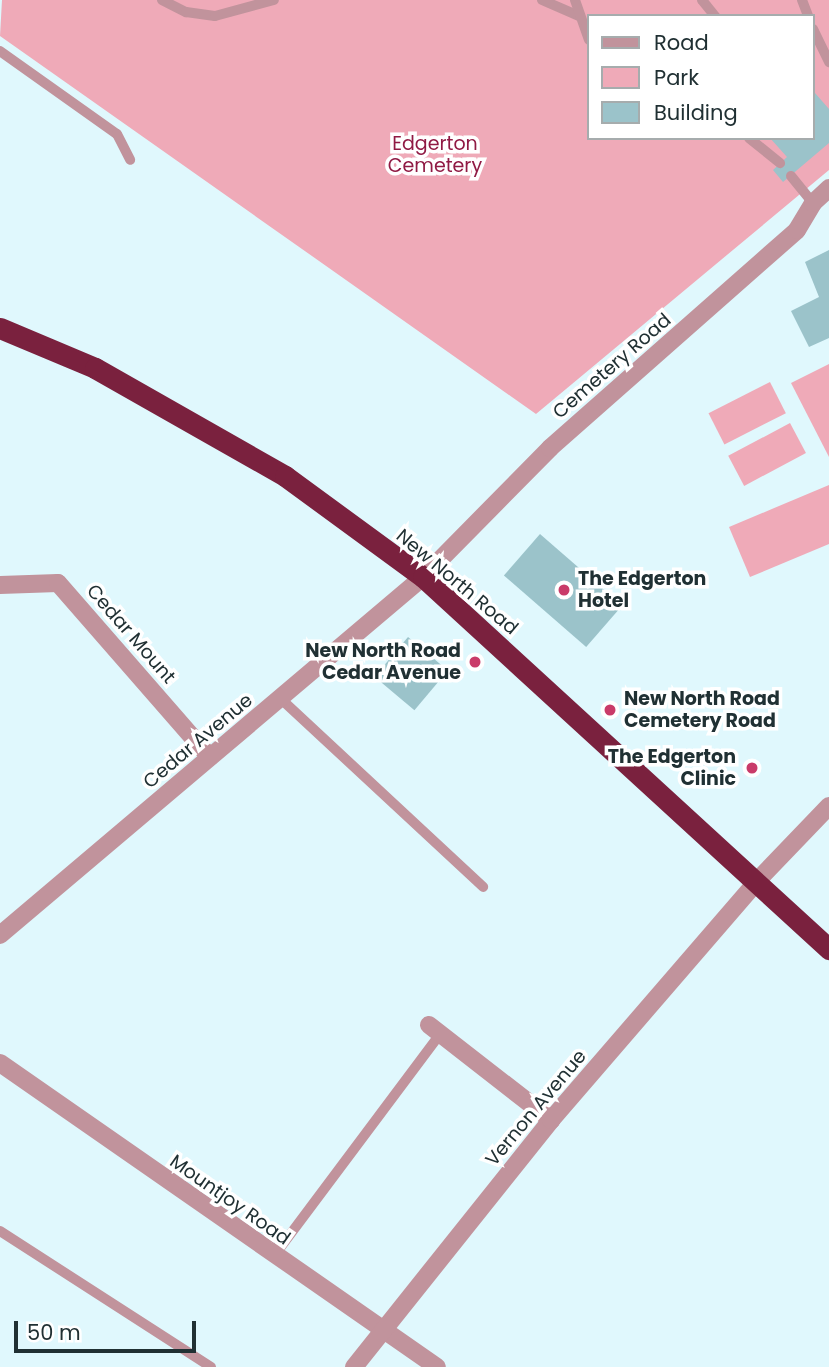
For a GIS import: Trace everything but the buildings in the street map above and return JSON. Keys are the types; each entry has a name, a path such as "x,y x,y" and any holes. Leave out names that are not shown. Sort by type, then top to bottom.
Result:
{"highway":[{"name":"New North Road","path":"0,328 95,368 285,476 423,577 829,949"}],"street":[{"name":"Cemetery Road","path":"423,577 550,449 797,230 813,203 829,188"},
{"name":"Cedar Avenue","path":"0,935 423,577"},
{"name":"Cedar Mount","path":"0,586 58,583 210,757"},
{"name":"Vernon Avenue","path":"354,1367 551,1120 757,881 829,806"},
{"path":"434,1030 551,1120"},
{"name":"Mountjoy Road","path":"0,1063 380,1332 437,1367"}],"lane":[{"path":"162,0 186,12 215,16 274,0"},
{"path":"542,0 579,16"},
{"path":"575,0 588,38"},
{"path":"702,0 713,14"},
{"path":"815,33 829,62"},
{"path":"0,51 117,134 131,160"},
{"path":"751,140 780,163"},
{"path":"791,176 813,203"},
{"path":"281,699 483,887"},
{"path":"274,1256 434,1030"},
{"path":"0,1231 211,1367"}],"green space":[{"name":"Edgerton Cemetery","path":"2,0 829,0 829,170 536,414 0,36"},
{"path":"829,364 829,457 791,383"},
{"path":"770,382 786,413 724,445 709,413"},
{"path":"790,423 806,453 744,486 728,456"},
{"path":"829,485 829,544 750,577 729,527"}],"place":[{"name":"The Edgerton Hotel","path":"564,590"},
{"name":"New North Road Cedar Avenue","path":"475,662"},
{"name":"New North Road Cemetery Road","path":"610,710"},
{"name":"The Edgerton Clinic","path":"752,768"}]}
